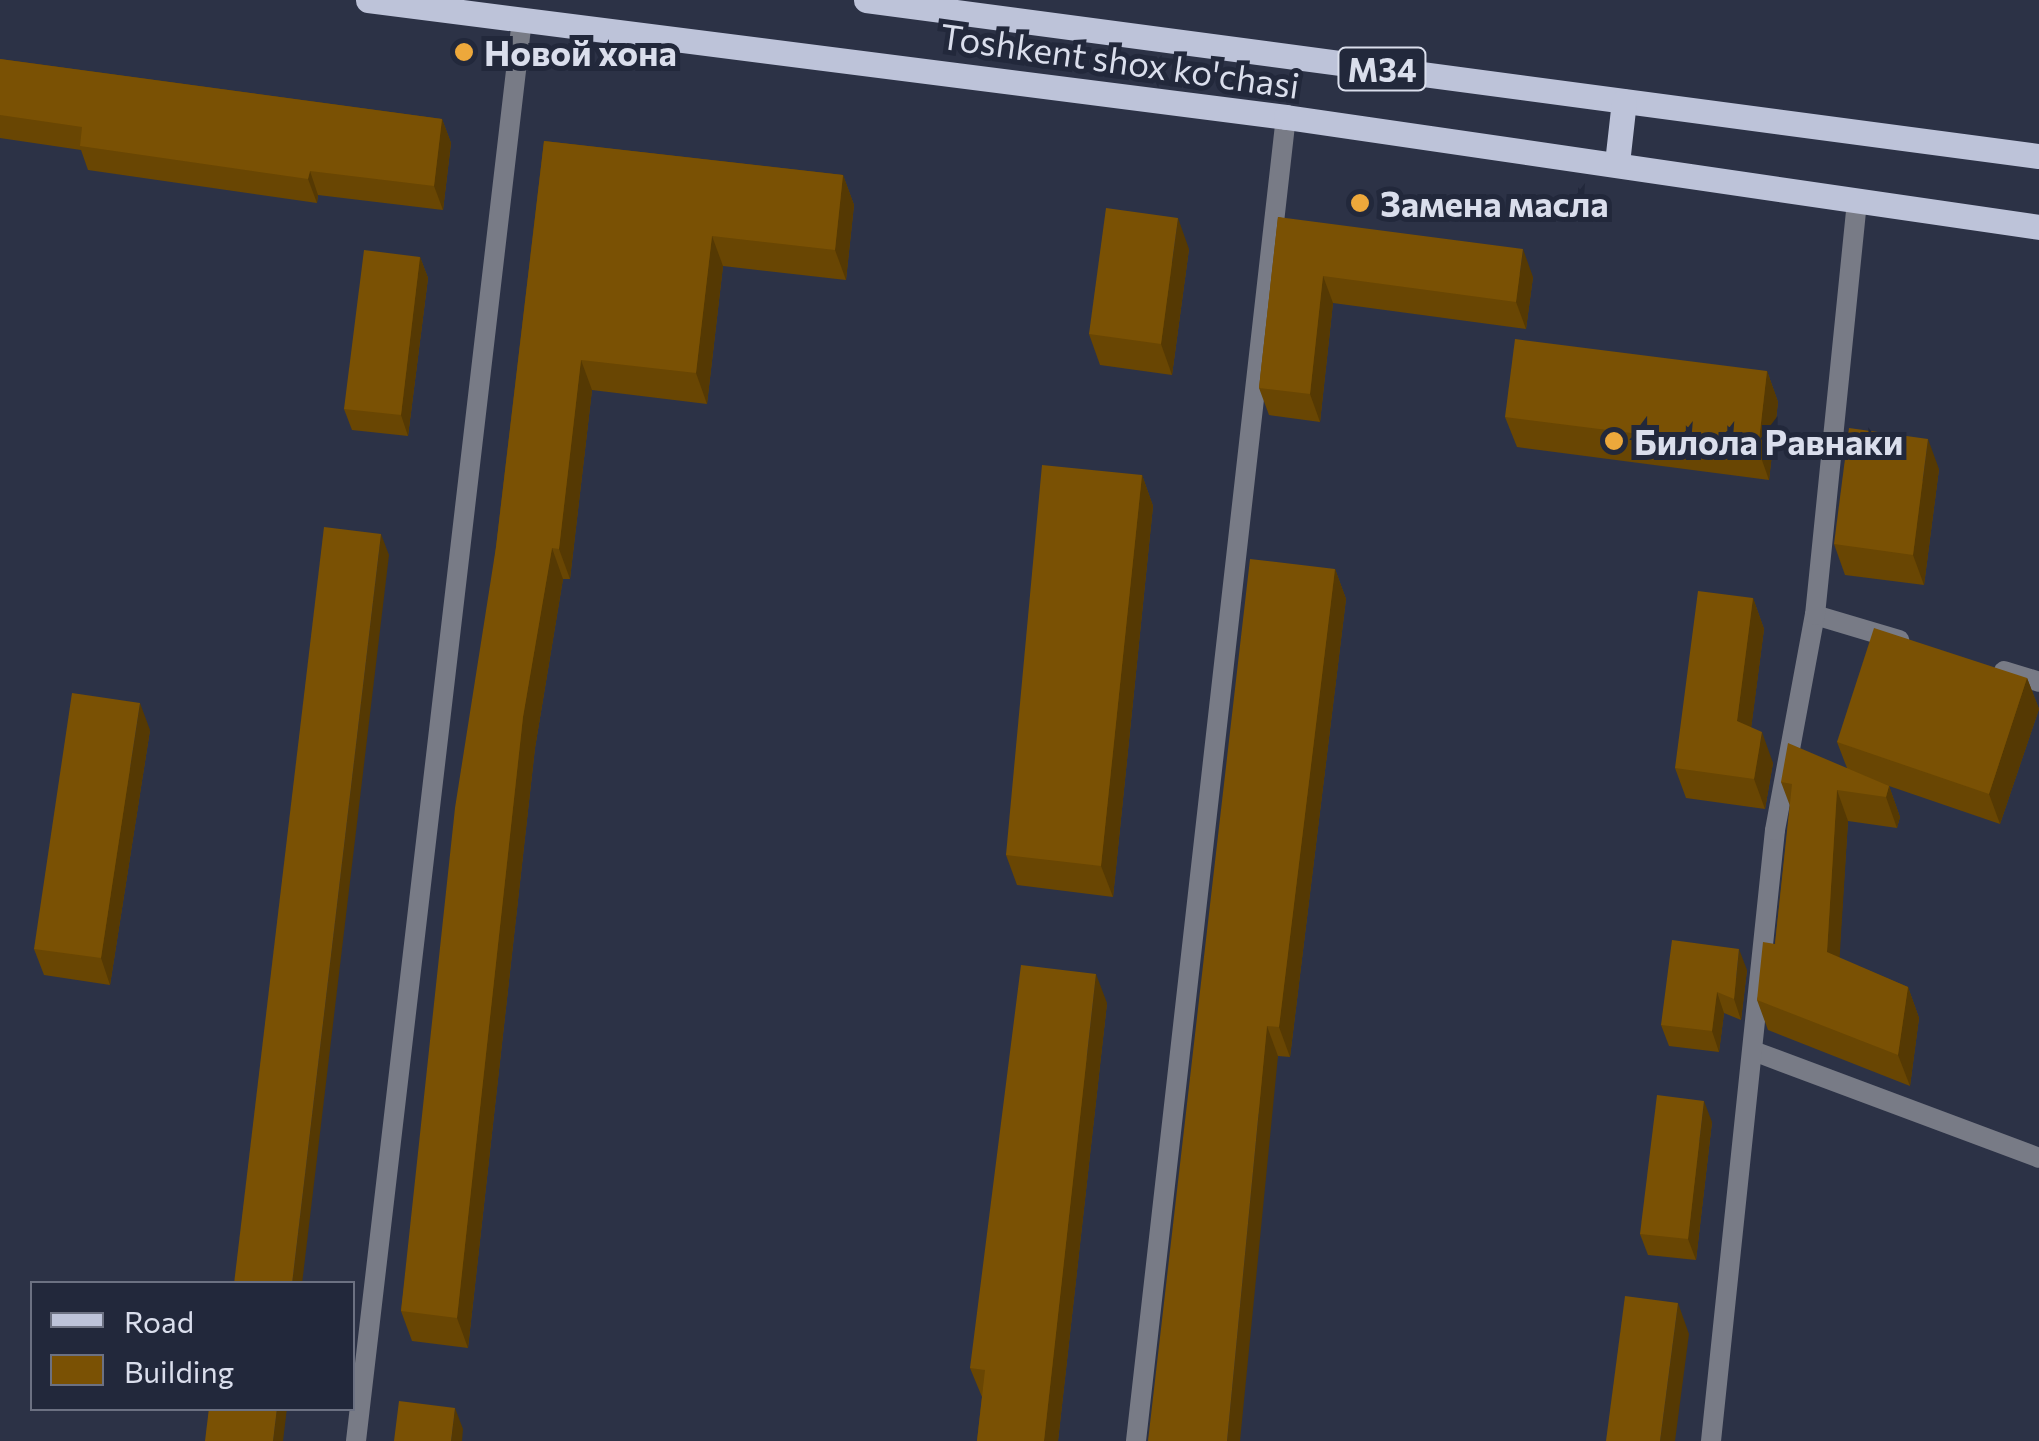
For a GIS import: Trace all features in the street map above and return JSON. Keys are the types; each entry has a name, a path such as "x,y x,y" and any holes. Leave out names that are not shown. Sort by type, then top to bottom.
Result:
{"main road":[{"name":"Toshkent shox ko'chasi","path":"368,0 1286,116 2039,226"},
{"name":"Toshkent shox ko'chasi","path":"866,0 955,6 2039,156"},
{"path":"1617,163 1624,101"}],"street":[{"path":"356,1441 522,19"},
{"path":"1136,1441 1286,116"},
{"path":"1711,1441 1756,1052 1775,830 1815,615 1857,201"},
{"path":"1815,615 1927,648"},
{"path":"1983,665 2039,682"},
{"path":"1756,1052 2039,1158"}],"building":[{"path":"0,59 442,119 434,186 310,171 308,179 80,146 82,127 0,115"},
{"path":"544,141 843,175 835,250 712,236 696,373 581,360 559,549 552,548 523,717 457,1318 401,1311 455,808 496,547"},
{"path":"1106,208 1178,218 1161,344 1089,334"},
{"path":"1278,217 1523,249 1516,302 1323,276 1310,394 1259,388"},
{"path":"364,250 420,257 401,415 344,409"},
{"path":"1515,339 1767,371 1758,449 1505,417"},
{"path":"1849,428 1928,439 1913,555 1834,544"},
{"path":"1042,465 1142,475 1101,866 1006,855"},
{"path":"324,527 381,534 292,1281 234,1281"},
{"path":"1250,559 1335,569 1279,1027 1267,1026 1227,1441 1148,1441"},
{"path":"1698,591 1753,598 1737,721 1762,732 1754,779 1675,768"},
{"path":"1874,628 2027,678 1989,794 1837,742"},
{"path":"72,693 140,703 101,958 34,949"},
{"path":"1788,743 1889,786 1886,797 1837,790 1827,952 1908,987 1898,1055 1757,1000 1763,942 1775,944 1792,784 1781,782"},
{"path":"1672,940 1739,949 1734,999 1717,992 1712,1031 1661,1025"},
{"path":"1021,965 1096,974 1044,1441 977,1441 985,1370 970,1368"},
{"path":"1657,1095 1704,1101 1688,1239 1640,1234"},
{"path":"1625,1296 1678,1303 1660,1441 1606,1441"},
{"path":"399,1401 455,1408 451,1441 394,1441"},
{"path":"209,1411 277,1411 273,1441 205,1441"}],"place":[{"name":"Новой хона","path":"464,52"},
{"name":"Замена масла","path":"1360,203"},
{"name":"Билола Равнаки","path":"1614,441"}]}
